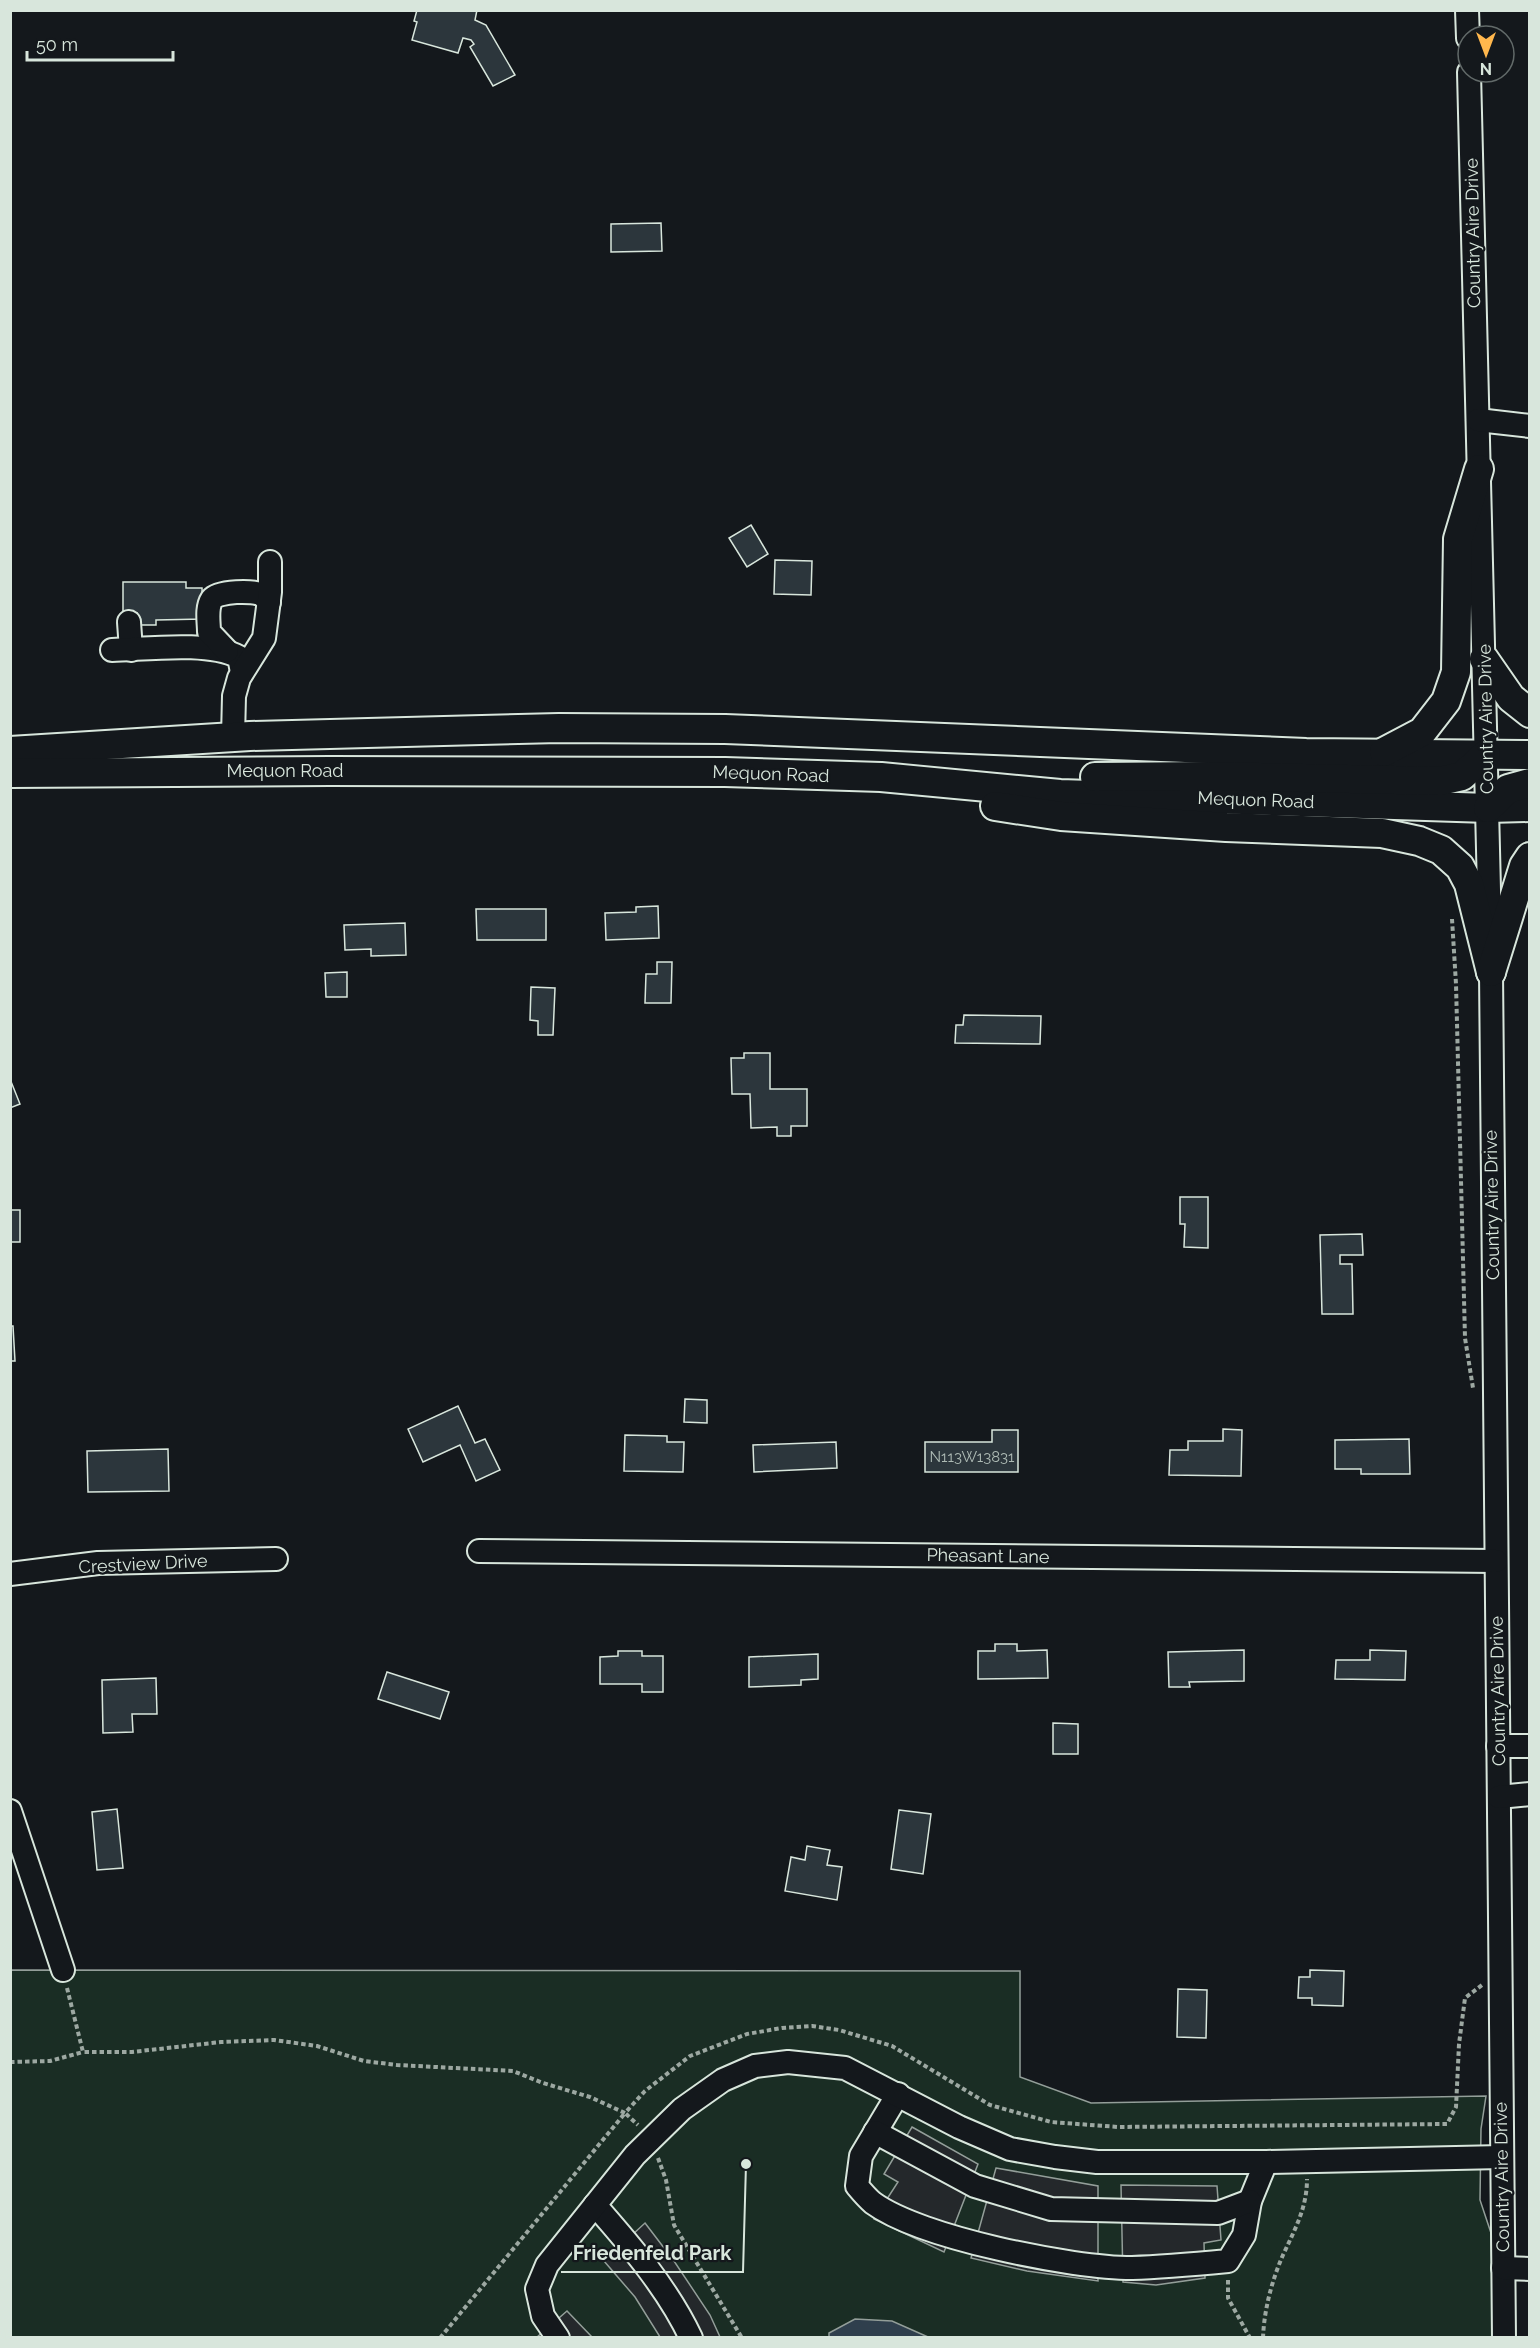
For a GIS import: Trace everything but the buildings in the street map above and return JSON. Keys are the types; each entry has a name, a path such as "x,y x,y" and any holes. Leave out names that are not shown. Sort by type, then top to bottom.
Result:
{"main road":[{"path":"1380,753 1422,732 1446,701 1456,672 1458,539 1479,469"},
{"path":"1484,659 1511,698 1530,713"},
{"name":"Mequon Road","path":"10,751 233,737 560,728 725,729 1306,753 1530,755"},
{"path":"988,788 1057,777 1209,776 1440,781 1466,774 1486,754"},
{"name":"Mequon Road","path":"10,773 725,772 899,779 1060,794 1488,808 1530,807"},
{"path":"899,779 945,798 1061,816 1226,827 1382,833 1419,841 1441,850 1460,867 1469,884 1491,972"},
{"path":"1488,808 1508,789 1530,783"},
{"path":"1491,972 1524,866 1530,857"}],"street":[{"name":"Country Aire Drive","path":"1469,84 1491,972 1504,2337"},
{"path":"1478,420 1530,426"},
{"path":"233,737 234,696 242,672 264,638 269,602 270,562"},
{"path":"227,651 209,632 208,611 212,599 221,593 245,593 261,594 269,602"},
{"path":"129,622 122,650 202,648 227,651 239,657 242,672"},
{"name":"Pheasant Lane","path":"479,1551 1496,1561"},
{"name":"Crestview Drive","path":"10,1574 98,1563 276,1559"},
{"path":"1498,1746 1530,1746"},
{"path":"1499,1797 1530,1794"},
{"path":"10,1811 63,1970"},
{"path":"558,2337 543,2316 537,2289 547,2265 635,2155 682,2109 723,2080 755,2066 788,2062 845,2068 959,2127 1010,2149 1055,2157 1097,2162 1266,2162 1502,2157"},
{"path":"898,2094 861,2156 857,2187 873,2203 908,2221 949,2235 1087,2264 1130,2268 1228,2262 1244,2235 1250,2201 1266,2162"},
{"path":"875,2132 975,2187 1051,2209 1218,2213 1250,2201"},
{"path":"595,2205 637,2255 678,2310 691,2337"},
{"path":"1503,2268 1530,2269"}],"path":[{"path":"1451,909 1454,941 1465,1338 1474,1395"},
{"path":"1447,2124 1456,2107 1459,2044 1465,1998 1483,1984"},
{"path":"10,2061 50,2061 83,2052"},
{"path":"440,2337 625,2114 652,2138 666,2180 674,2225 742,2337"},
{"path":"1263,2337 1271,2288 1283,2255 1297,2229 1308,2197 1308,2161"},
{"path":"1228,2262 1228,2298 1250,2337"}],"green space":[{"path":"11,1970 1020,1971 1020,2077 1091,2103 1486,2096 1481,2129 1480,2200 1491,2233 1494,2337 11,2338"}],"shaded area":[{"path":"912,2127 978,2164 944,2252 874,2219 898,2182 884,2174"},
{"path":"996,2168 1098,2186 1098,2281 1027,2271 971,2258"},
{"path":"1121,2185 1217,2186 1221,2240 1204,2243 1205,2278 1156,2285 1123,2282"},
{"path":"645,2223 710,2315 720,2337 660,2337 635,2297 604,2261"},
{"path":"567,2311 592,2337 536,2338"}],"water":[{"path":"855,2319 892,2321 928,2337 829,2337 829,2333"}],"place":[{"name":"Friedenfeld Park","path":"746,2164"}]}
